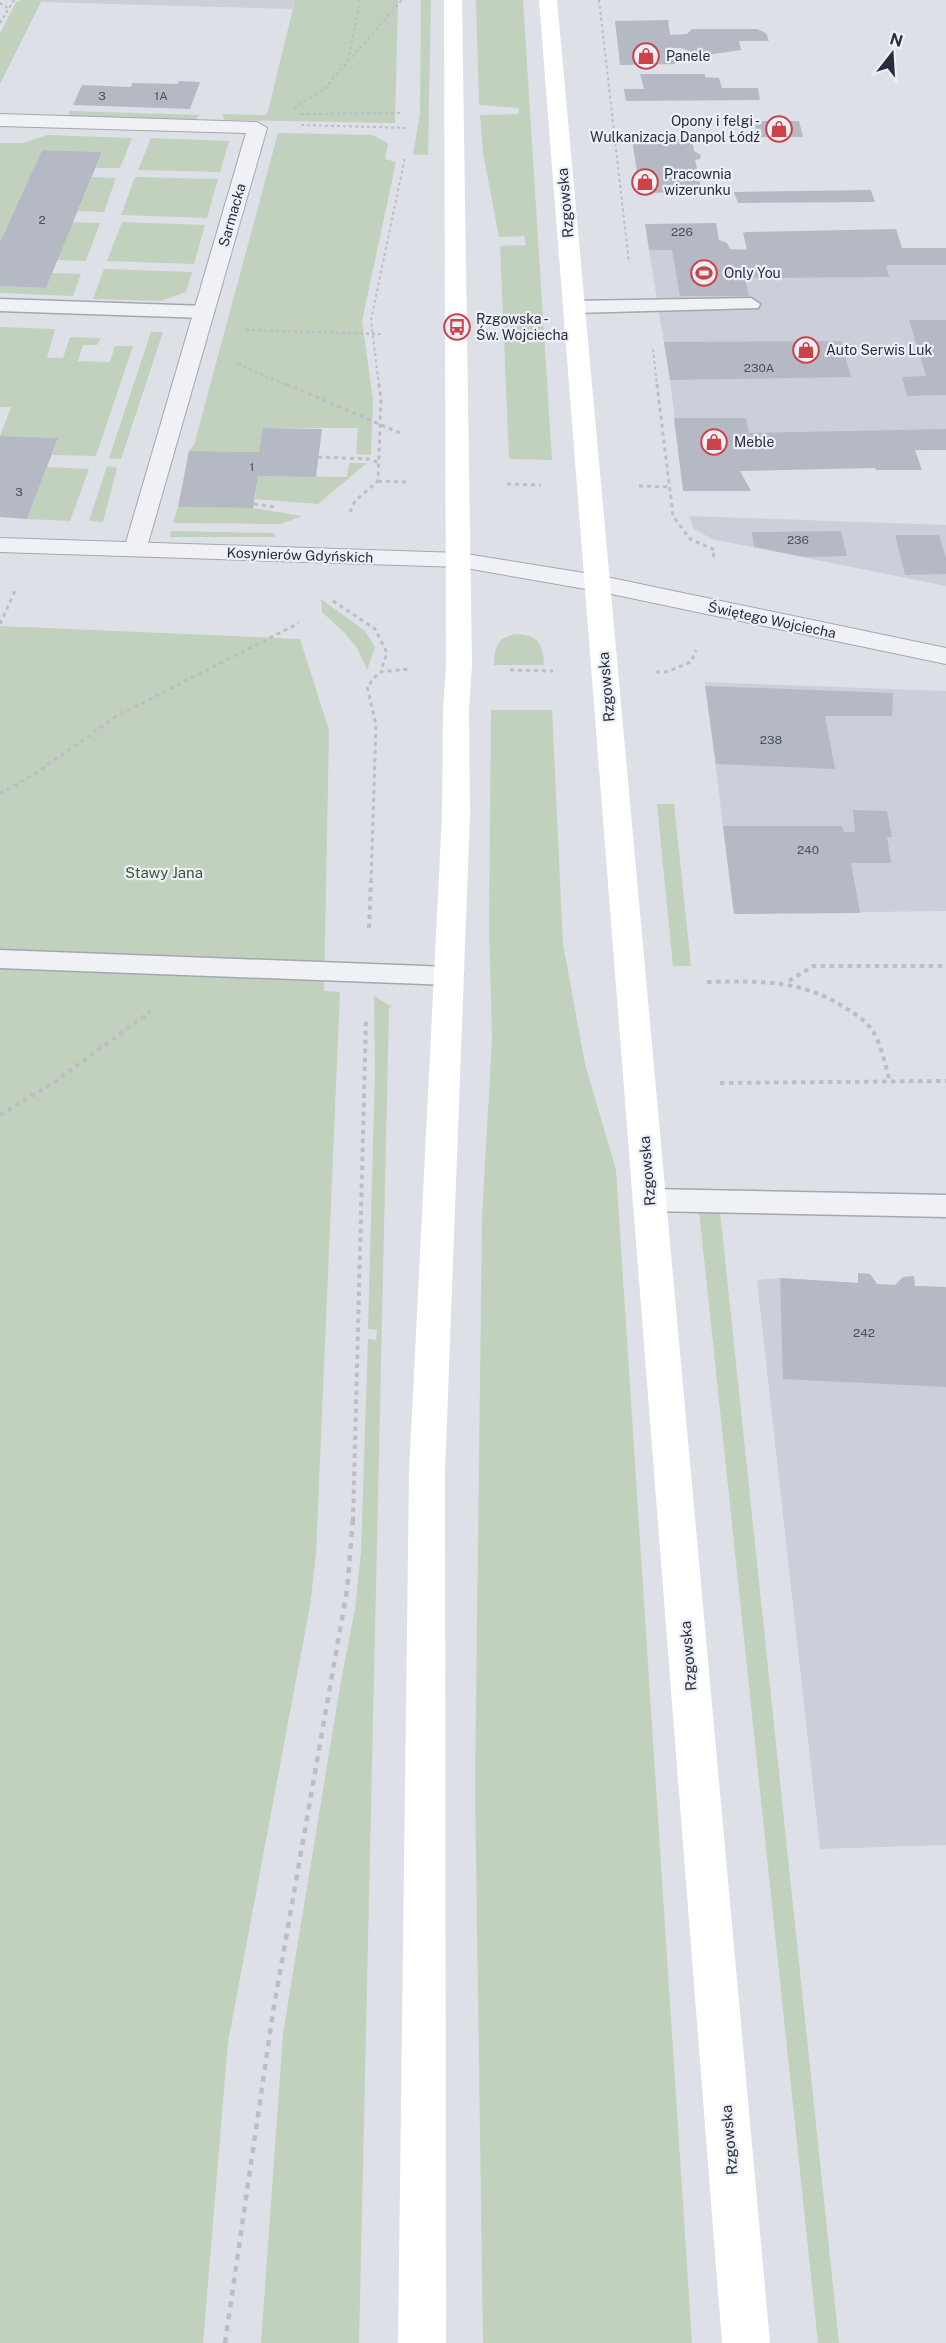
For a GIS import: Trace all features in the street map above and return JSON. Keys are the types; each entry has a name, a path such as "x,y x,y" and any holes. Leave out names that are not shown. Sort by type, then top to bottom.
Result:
{"main road":[{"path":"422,2343 427,1472 456,815 460,560 453,0"},
{"name":"Rzgowska","path":"548,0 746,2343"}],"street":[{"path":"0,120 257,128"},
{"name":"Sarmacka","path":"136,549 257,128"},
{"name":"Kosynierów Gdyńskich","path":"0,545 460,560 597,582"},
{"name":"Świętego Wojciecha","path":"597,582 946,656"}],"lane":[{"path":"574,307 751,304"},
{"path":"0,305 200,329"},
{"path":"0,959 450,976"},
{"path":"650,1200 946,1206"}],"path":[{"path":"0,22 14,0"},
{"path":"348,63 360,0"},
{"path":"286,114 325,88 402,0"},
{"path":"0,3 8,8"},
{"path":"298,114 401,113"},
{"path":"257,128 279,125 411,128"},
{"path":"378,481 381,400 371,320 407,148"},
{"path":"200,329 381,334"},
{"path":"200,329 400,433"},
{"path":"318,457 370,459 379,464"},
{"path":"225,2343 273,2012 347,1590 353,1525 375,724 367,687 375,673 381,670 387,652 375,629 332,600 351,509 355,501 378,481 671,487"},
{"path":"0,794 39,771 115,717 299,623"},
{"path":"788,981 813,966 946,966"},
{"path":"0,1115 53,1083 210,968"},
{"path":"707,982 788,981 808,987 857,1015 872,1030 879,1044 890,1082"},
{"path":"720,1083 946,1081"}],"shaded area":[{"path":"42,0 295,0 292,9 41,2"},
{"path":"946,248 946,450 679,452 649,250"},
{"path":"689,516 946,525 946,586 712,539 694,529"},
{"path":"705,682 946,691 946,911 734,914"},
{"path":"858,1273 870,1274 877,1284 895,1285 903,1277 914,1276 915,1286 946,1287 946,1845 820,1849 757,1280 780,1278 858,1283"}],"green space":[{"path":"42,0 0,84 0,34 16,2"},
{"path":"295,0 398,0 395,123 225,120 222,114 267,115"},
{"path":"421,0 431,0 428,155 413,154 420,114"},
{"path":"476,0 523,0 552,460 509,459 500,246 526,245 524,236 499,237 483,153 480,115 519,114 519,108 479,105"},
{"path":"70,111 200,115 195,120 68,116"},
{"path":"278,133 372,135 388,143 385,159 396,162 362,321 373,400 371,455 356,454 358,428 264,428 259,452 189,451 194,445"},
{"path":"47,135 132,138 120,168 96,168 102,152 42,150 0,242 0,143 23,143"},
{"path":"151,138 229,141 220,172 138,170"},
{"path":"92,177 116,178 104,212 78,211"},
{"path":"135,177 218,179 207,218 121,215"},
{"path":"73,222 100,223 86,261 57,260"},
{"path":"122,222 205,225 194,264 107,261"},
{"path":"104,269 192,272 186,292 161,301 93,299"},
{"path":"52,273 81,274 73,296 0,293 0,286 46,288"},
{"path":"0,327 55,329 47,358 63,358 70,337 101,338 97,345 83,345 78,361 110,362 115,346 133,346 96,456 52,455 58,438 0,436 11,407 0,407"},
{"path":"151,332 163,332 121,459 109,458"},
{"path":"349,463 367,463 318,504 255,499 258,476 347,477"},
{"path":"107,466 117,468 103,522 89,521"},
{"path":"47,467 89,469 70,521 27,519"},
{"path":"178,507 253,508 302,516 281,524 173,523"},
{"path":"171,531 275,533 275,537 170,537"},
{"path":"321,599 365,631 375,647 367,670 357,648 344,632 322,612"},
{"name":"Stawy Jana","path":"0,626 300,639 329,730 324,991 340,992 316,1554 310,1606 228,2042 203,2343 0,2343"},
{"path":"516,634 530,636 538,642 541,646 544,665 494,665 498,644 505,638"},
{"path":"491,710 552,710 563,944 585,1064 616,1170 692,2343 483,2343 475,1787 482,1218 492,1039 489,927"},
{"path":"657,804 674,804 691,966 673,966"},
{"path":"374,996 392,1007 389,1008 359,2343 261,2343 283,2034 340,1686 355,1609 361,1552 368,1339 376,1340 377,1330 368,1329 375,1070"},
{"path":"699,1210 720,1211 839,2343 818,2343"}],"building":[{"path":"668,20 670,35 687,34 692,29 757,29 766,33 769,41 739,41 741,50 714,54 697,54 681,48 672,48 675,64 620,65 615,21"},
{"path":"640,74 705,74 705,77 719,78 722,88 758,88 760,100 626,101 624,89 644,89"},
{"path":"179,81 200,82 190,109 73,105 82,85 131,87 132,83 178,84"},
{"name":"Opony i felgi - Wulkanizacja Danpol Łódź","path":"754,121 799,121 803,137 758,137"},
{"path":"632,139 692,139 694,151 701,155 700,159 695,160 702,192 640,193"},
{"path":"42,150 102,152 46,288 0,286 0,242"},
{"path":"871,190 875,202 738,203 734,192"},
{"path":"716,223 719,240 727,243 730,249 747,250 743,233 746,232 896,229 902,248 946,248 946,265 886,265 889,277 745,278 749,296 680,296 672,250 649,250 645,224"},
{"path":"909,320 946,320 946,395 907,396 902,377 926,376"},
{"path":"841,341 851,377 670,380 664,342"},
{"path":"674,418 746,418 749,433 946,429 946,450 915,450 922,470 876,470 875,468 740,471 751,491 683,491"},
{"path":"263,428 322,429 316,477 258,476 253,508 178,507 189,451 259,452"},
{"path":"0,436 58,438 27,519 0,517"},
{"path":"841,531 847,556 804,557 754,547 752,532"},
{"path":"895,535 939,535 946,558 946,574 905,575"},
{"path":"705,686 893,693 892,716 825,716 835,769 716,764"},
{"path":"853,810 887,811 892,837 887,837 891,863 851,863 860,913 734,914 723,826 842,826 844,832 855,832"},
{"path":"858,1273 870,1274 877,1284 895,1285 903,1277 914,1276 915,1286 946,1287 946,1387 783,1379 780,1278 858,1283"}],"place":[{"name":"Panele","path":"646,56"},
{"name":"Opony i felgi - Wulkanizacja Danpol Łódź","path":"779,129"},
{"name":"Pracownia wizerunku","path":"645,182"},
{"name":"Only You","path":"704,273"},
{"name":"Rzgowska - Św. Wojciecha","path":"457,327"},
{"name":"Auto Serwis Luk","path":"806,350"},
{"name":"Meble","path":"714,442"}]}
